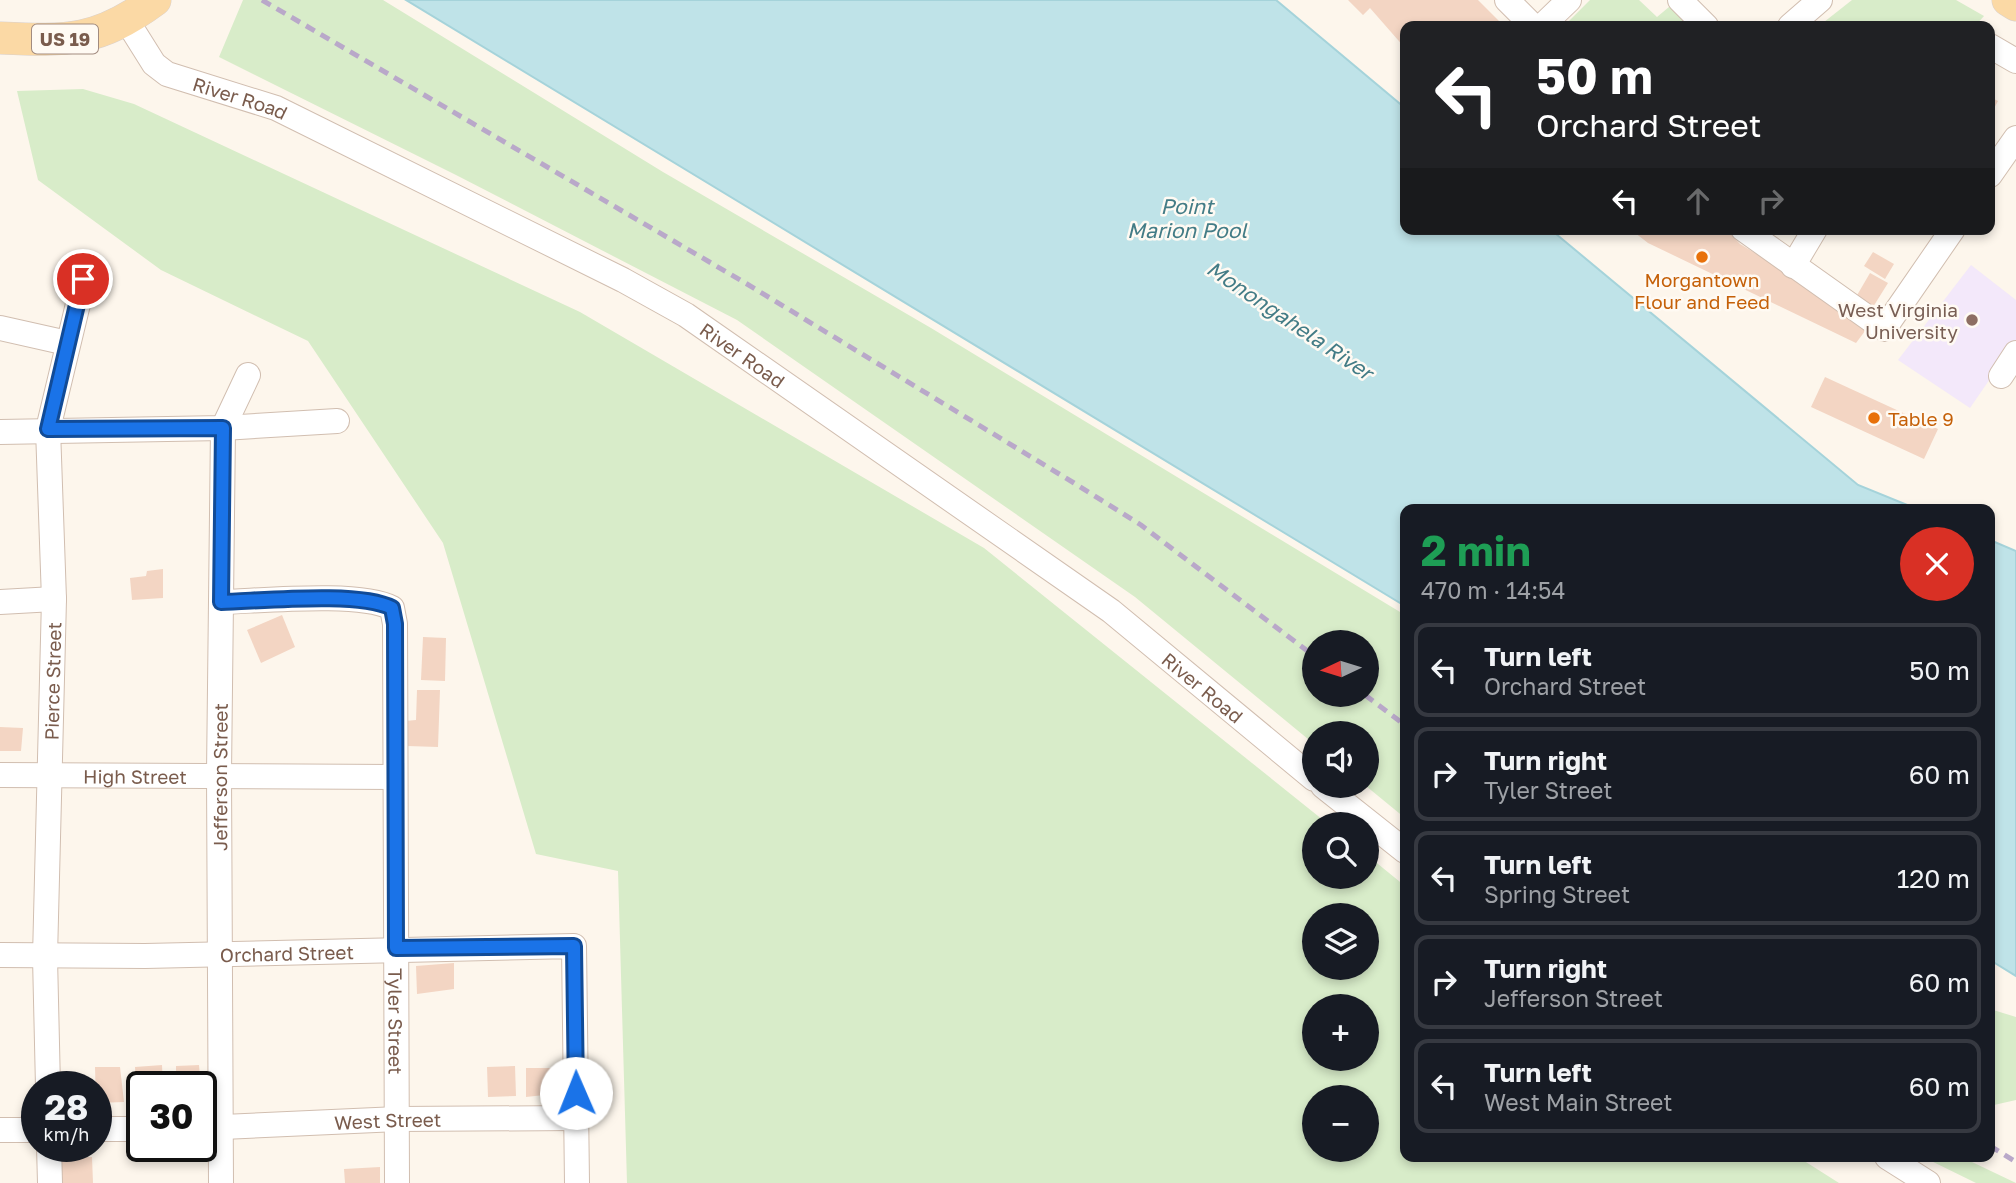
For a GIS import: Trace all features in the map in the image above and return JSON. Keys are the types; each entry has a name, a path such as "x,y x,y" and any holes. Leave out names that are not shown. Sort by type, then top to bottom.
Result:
{"main road":[{"name":"US 19","path":"0,38 60,40 92,36 127,21 155,0"},
{"path":"2008,0 2016,5"}],"street":[{"path":"1507,0 1528,21"},
{"path":"1547,21 1569,0"},
{"path":"1680,0 1701,21"},
{"path":"1796,21 1820,0"},
{"name":"River Road","path":"127,21 154,64 167,74 276,108 623,280 686,315 1111,611 1302,769"},
{"path":"1995,49 2016,61"},
{"path":"1995,168 2016,138"},
{"path":"1751,235 1884,329 1949,235"},
{"path":"1793,266 1811,235"},
{"name":"Pierce Street","path":"48,1071 45,957 47,775 54,599 48,429 83,279"},
{"path":"0,328 67,343"},
{"path":"2001,376 2016,353"},
{"name":"Jefferson Street","path":"214,1071 221,954 219,774 223,428 248,375"},
{"path":"0,432 48,429 223,428 337,422"},
{"path":"0,602 54,599"},
{"name":"Tyler Street","path":"221,602 353,600 383,603 392,608 395,624 397,1183"},
{"name":"High Street","path":"0,775 219,774 396,777"},
{"path":"1338,798 1400,847"},
{"name":"Orchard Street","path":"0,956 574,946 576,1118"},
{"path":"576,1118 577,1183"},
{"name":"West Street","path":"217,1127 398,1119 576,1118"},
{"path":"0,1130 21,1130"},
{"name":"Jefferson Street","path":"217,1161 221,1183"},
{"path":"49,1162 50,1183"},
{"path":"1895,1162 1928,1183"}],"shaded area":[{"name":"West Virginia University","path":"1971,265 2016,300 2016,341 1970,408 1898,360"}],"green space":[{"path":"243,0 383,0 663,172 931,328 1400,612 1400,814 1379,797 1379,721 1302,721 1302,734 1135,597 737,320 219,57"},
{"path":"1590,0 1639,0 1657,17 1675,2 1692,21 1569,21"},
{"path":"1852,0 1956,0 1984,16 1980,21 1825,21"},
{"path":"83,89 134,104 580,312 984,548 1313,812 1302,812 1302,889 1379,889 1379,865 1400,882 1400,1162 1806,1162 1839,1183 627,1183 618,871 536,854 443,543 308,341 161,270 38,180 17,91"},
{"path":"1995,1011 2016,1017 2016,1100 1995,1105"},
{"path":"1933,1162 1972,1162 2016,1183 1976,1183"}],"water":[{"name":"Point Marion Pool","path":"406,0 1276,0 1400,104 1400,235 1557,235 1858,485 1905,504 1400,504 1400,603"},
{"path":"1995,542 2016,551 2016,976 1995,963"}],"building":[{"path":"1348,0 1478,0 1499,21 1400,21 1400,42 1370,8 1363,15"},
{"path":"1638,235 1732,235 1740,244 1871,323 1856,343 1648,243"},
{"path":"1873,252 1894,264 1885,279 1864,266"},
{"path":"1870,273 1888,283 1873,307 1856,297"},
{"name":"Table 9","path":"1825,377 1938,429 1924,459 1811,407"},
{"path":"163,569 163,598 132,600 130,578 146,576 147,571"},
{"path":"282,615 295,647 261,663 247,630"},
{"path":"423,637 446,638 445,681 421,680"},
{"path":"417,690 440,690 438,747 407,746 405,721 416,720"},
{"path":"0,727 23,728 21,751 0,751"},
{"path":"454,963 454,989 417,994 416,966"},
{"path":"162,1065 162,1071 135,1071 135,1067"},
{"path":"199,1065 200,1071 176,1071 176,1066"},
{"path":"515,1066 516,1096 488,1097 487,1067"},
{"path":"95,1067 120,1067 124,1102 112,1102 112,1071 95,1071"},
{"path":"526,1068 553,1068 553,1094 526,1097"},
{"path":"60,1162 92,1162 93,1183 62,1183"},
{"path":"380,1167 380,1183 345,1183 344,1169"}],"railway":[{"path":"262,0 747,284 1074,483 1141,525 1302,647"},
{"path":"1379,706 1400,721"},
{"path":"1995,1149 2016,1162"}],"place":[{"name":"Morgantown Flour and Feed","path":"1702,257"},
{"name":"West Virginia University","path":"1972,320"},
{"name":"Table 9","path":"1874,418"}],"route":[{"path":"83,279 48,429 223,428 221,602 353,600 383,603 392,608 395,624 396,948 574,946 576,1093"}],"water label":[{"name":"Monongahela River","path":"1290,320"}]}
